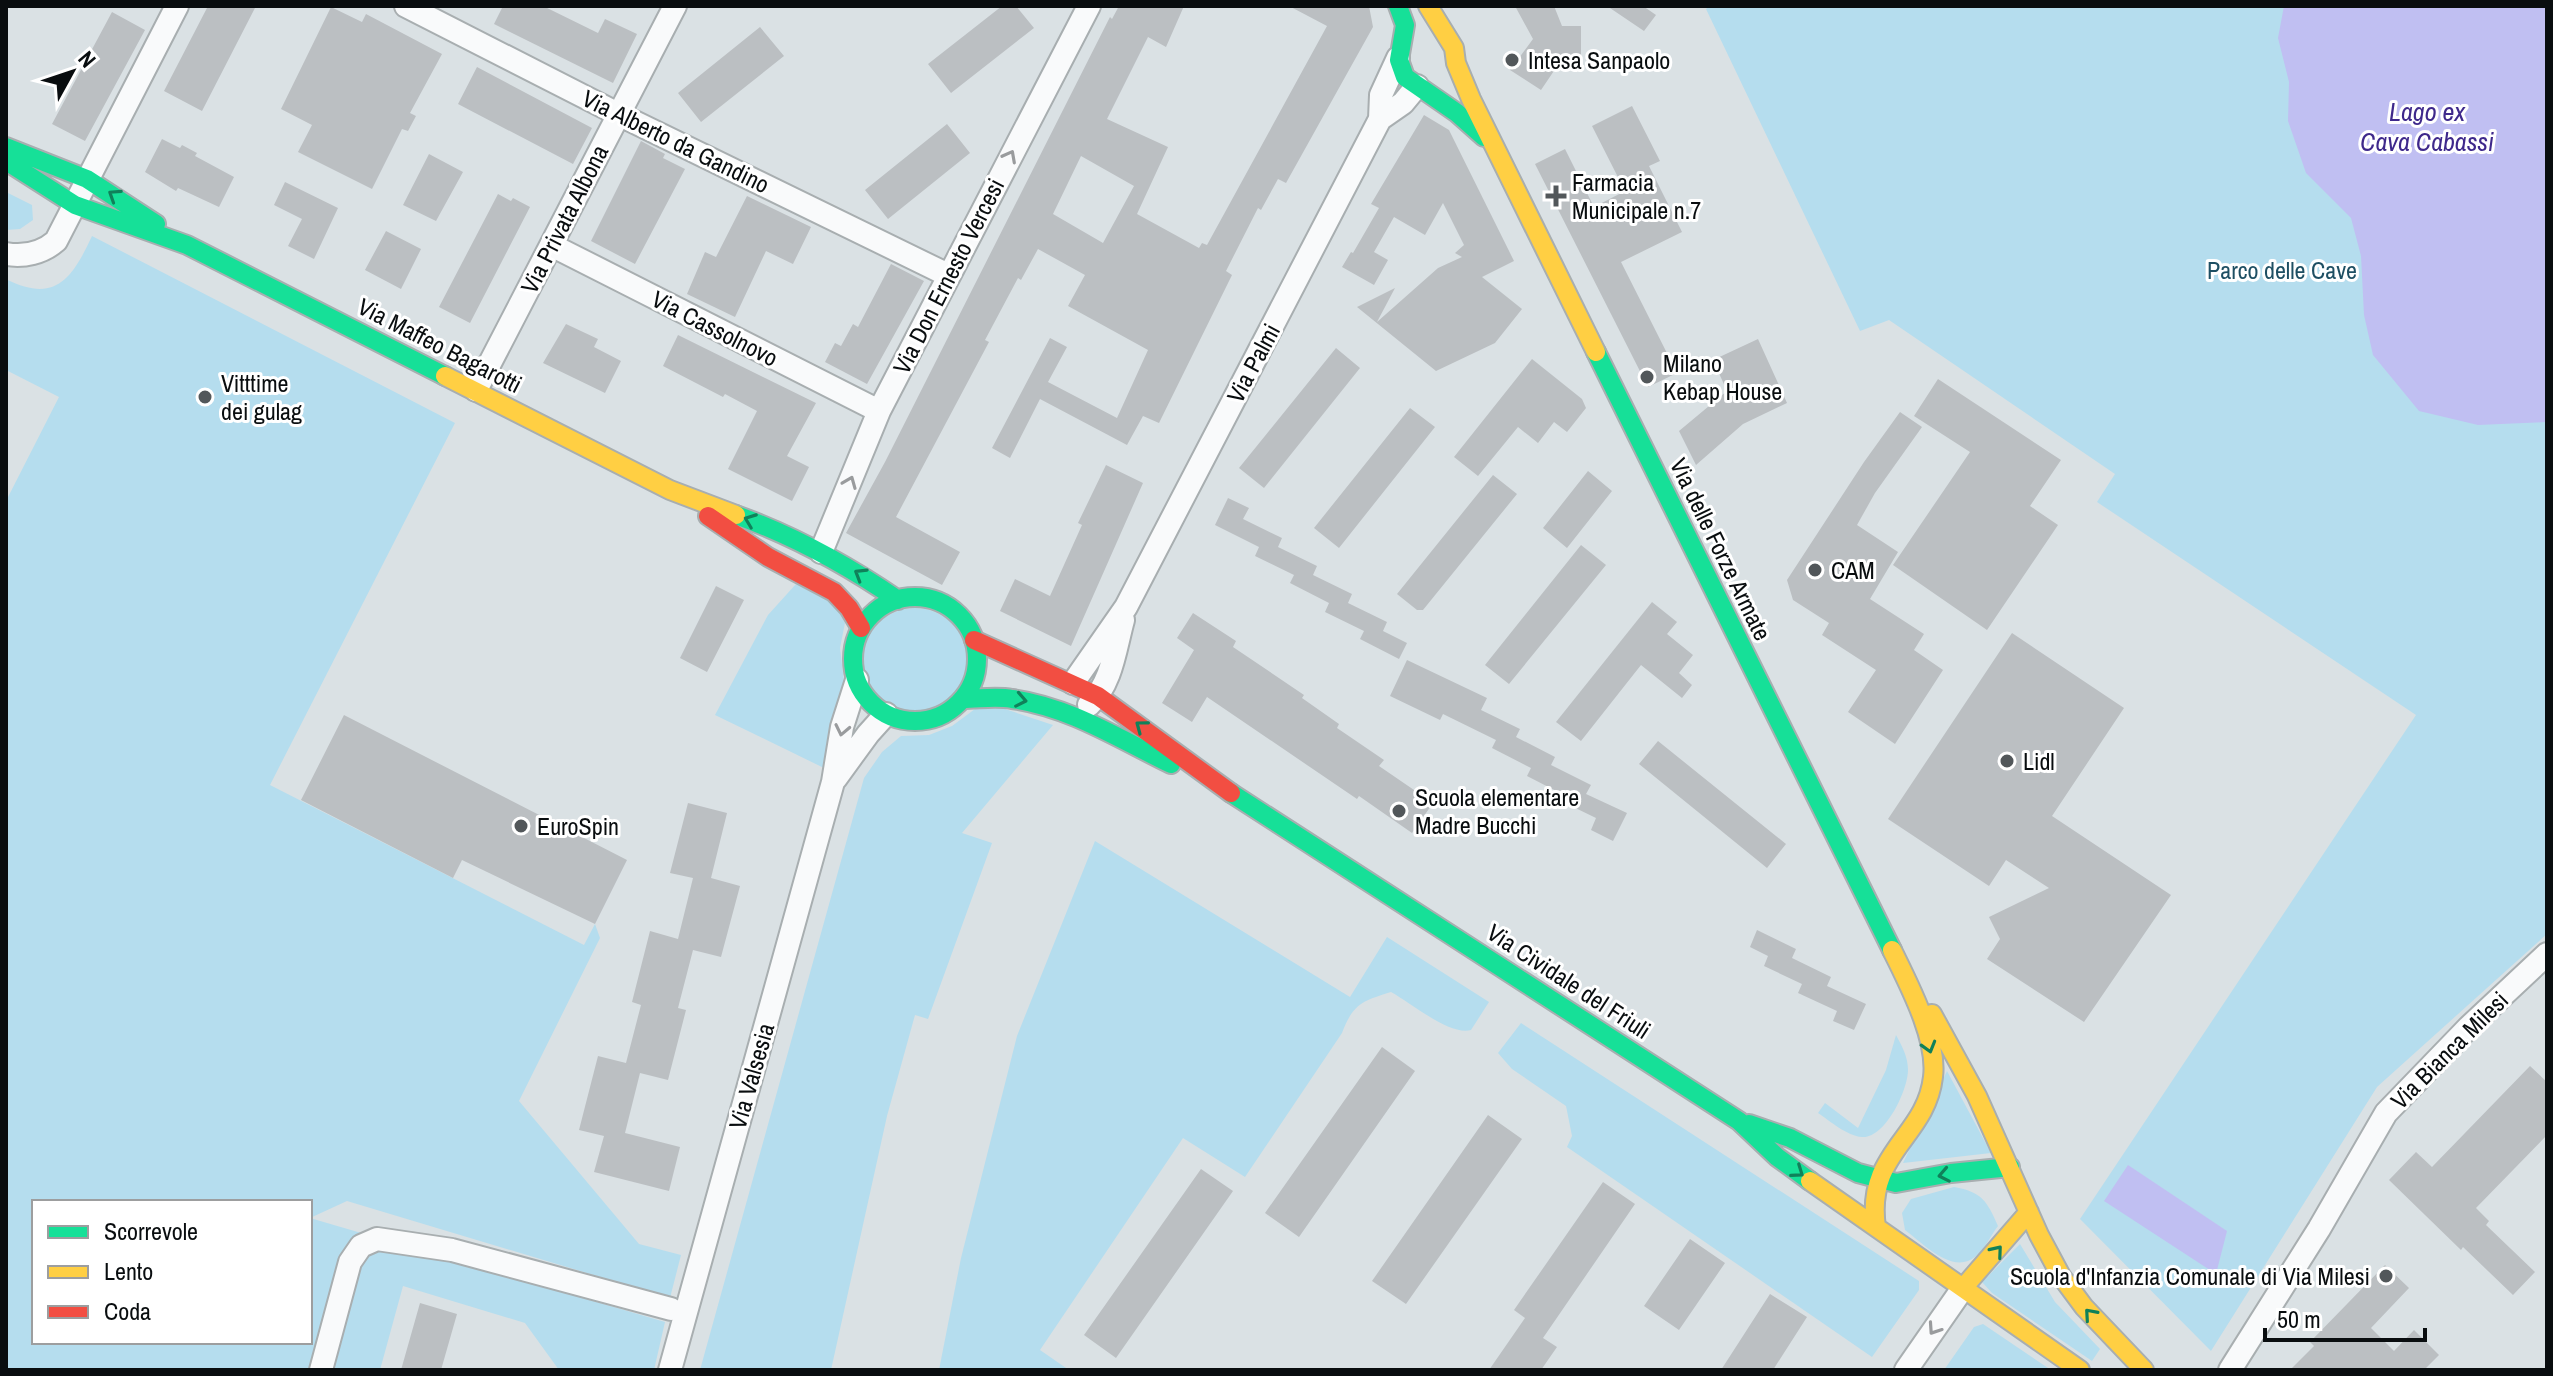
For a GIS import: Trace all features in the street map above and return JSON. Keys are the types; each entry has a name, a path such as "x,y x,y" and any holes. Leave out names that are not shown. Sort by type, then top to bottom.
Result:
{"street":[{"path":"6,254 26,255 51,246 60,236 177,6"},
{"name":"Via Alberto da Gandino","path":"406,6 618,114 948,275"},
{"name":"Via Privata Albona","path":"476,390 675,6"},
{"name":"Via Don Ernesto Vercesi","path":"821,552 879,411 1089,6"},
{"name":"Via delle Forze Armate","path":"1398,6 1405,25 1400,51 1405,77 1457,113 1495,146"},
{"name":"Via delle Forze Armate","path":"1433,11 1450,41 1456,63 1495,146 1903,973 1932,1053 1934,1075 1920,1112 1878,1180 1874,1208 1876,1227"},
{"path":"1400,51 1412,34 1425,30 1439,33 1450,41"},
{"name":"Via Palmi","path":"1073,683 1126,607 1380,119 1381,95 1400,51"},
{"path":"1420,88 1446,82 1456,63"},
{"name":"Via Palmi","path":"1380,119 1420,88"},
{"name":"Via Maffeo Bagarotti","path":"6,147 87,179 187,245 670,490 782,532 873,582 898,600"},
{"name":"Via Maffeo Bagarotti","path":"6,161 75,205 187,245"},
{"name":"Via Cassolnovo","path":"551,245 879,411"},
{"name":"Via Maffeo Bagarotti","path":"670,490 768,557 834,592 861,628"},
{"path":"920,597 942,603 960,617 974,640 977,659 975,675 963,699 945,713 923,721 908,721 886,714 868,700 853,665 854,649 861,628 876,610 898,600 920,597"},
{"name":"Via Palmi","path":"1077,716 1098,696 1109,674 1126,607"},
{"name":"Via Cividale del Friuli","path":"974,640 1098,696 1226,790 1739,1121 1777,1157 1876,1227"},
{"name":"Via Valsesia","path":"670,1370 833,782 842,727 857,680"},
{"name":"Via Cividale del Friuli","path":"963,699 1009,698 1046,705 1077,716 1226,790"},
{"name":"Via Valsesia","path":"833,782 886,714"},
{"name":"Via Bianca Milesi","path":"2229,1366 2319,1229 2386,1113 2469,1027 2547,954"},
{"name":"Via delle Forze Armate","path":"1903,973 1953,1049 2061,1276 2093,1317 2144,1370"},
{"path":"1739,1121 1790,1138 1878,1180 1896,1183 2010,1167"},
{"path":"1906,1370 1963,1288 2029,1212"},
{"path":"1876,1227 2080,1370"},
{"path":"321,1370 350,1262 361,1246 377,1239 452,1250 671,1309"}],"green space":[{"name":"Parco delle Cave","path":"1709,6 2547,6 2547,934 2377,1087 2211,1351 2080,1219 2416,715 2097,502 2115,474 1889,320 1860,331 1706,9"},
{"path":"6,192 32,205 33,220 20,229 6,230"},
{"path":"92,236 455,423 270,785 584,945 595,924 600,938 519,1101 639,1244 681,1255 670,1298 347,1201 312,1217 312,1200 32,1200 32,1344 312,1344 312,1219 665,1322 654,1370 559,1370 525,1323 403,1286 380,1370 6,1370 6,501 59,397 6,370 6,279 37,289 49,288 60,283 77,264"},
{"path":"796,584 834,604 845,623 840,648 844,681 824,768 715,715 768,615"},
{"path":"915,608 935,612 952,623 963,640 967,660 963,680 952,697 935,708 915,712 895,708 878,697 867,680 863,660 867,640 878,623 895,612"},
{"path":"1002,708 1053,725 962,833 992,843 928,1019 915,1015 887,1116 831,1370 700,1370 864,778 882,752 901,736 929,735 952,726 975,709"},
{"path":"1095,841 1350,997 1387,937 1489,1002 1471,1030 1462,1031 1442,1024 1391,992 1360,1005 1245,1177 1183,1138 1040,1350 1069,1370 939,1370 961,1258 1017,1036"},
{"path":"1521,1023 1919,1281 1919,1290 1872,1357 1567,1147 1572,1136 1566,1106 1512,1069 1498,1053"},
{"path":"1896,1035 1907,1061 1907,1079 1894,1112 1879,1130 1871,1136 1856,1136 1818,1113 1825,1103 1858,1128 1886,1070"},
{"path":"1947,1071 1991,1153 1903,1163"},
{"path":"1954,1187 1982,1199 1998,1226 1979,1253 1967,1261 1948,1260 1930,1250 1905,1230 1902,1213 1911,1199"},
{"path":"2020,1244 2055,1302 2100,1349 2092,1361 1992,1293 1982,1282"},
{"path":"1983,1324 2051,1370 1944,1370 1974,1327"}],"water":[{"name":"Lago ex Cava Cabassi","path":"2284,6 2547,6 2547,422 2478,425 2419,411 2373,355 2364,315 2361,256 2351,218 2306,173 2288,121 2289,82 2278,38"},
{"path":"2128,1165 2227,1231 2216,1274 2104,1201"}],"building":[{"path":"208,6 256,6 202,111 164,91"},
{"path":"503,6 543,6 598,33 605,19 637,34 613,83 494,24"},
{"path":"1002,6 1016,6 1034,28 951,93 928,64"},
{"path":"1119,6 1184,6 1166,47 1148,37 1107,119 1168,147 1137,214 1199,248 1202,243 1207,245 1327,26 1289,6 1369,6 1373,27 1286,183 1278,179 1261,210 1258,208 1226,271 1232,275 1159,423 1143,416 1127,445 1040,399 1010,458 992,448 1050,338 1067,347 1048,382 1117,418 1148,350 1068,306 1085,275 1038,249 1021,280 1018,278 985,340 989,342 896,517 960,552 942,585 846,533 1110,17 1112,19","holes":["1081,156 1134,186 1103,243 1053,214"]},
{"path":"1515,6 1554,6 1562,26 1581,26 1581,60 1562,59 1541,90 1510,70 1533,39"},
{"path":"1607,6 1643,6 1656,15 1644,31"},
{"path":"331,7 362,22 366,14 442,54 410,113 416,116 408,131 402,129 372,189 298,152 312,125 281,109"},
{"path":"112,12 145,30 85,141 52,124"},
{"path":"760,27 784,56 701,122 678,93"},
{"path":"477,67 592,128 573,164 458,104"},
{"path":"1632,106 1660,161 1649,166 1682,232 1621,262 1677,373 1648,387 1535,164 1565,149 1594,207 1625,191 1592,126"},
{"path":"1424,115 1449,130 1514,261 1482,277 1522,309 1495,343 1436,371 1357,307 1395,288 1377,322 1438,268 1462,257 1455,253 1464,245 1443,203 1425,235 1394,217 1374,252 1388,260 1374,285 1342,267 1379,208 1371,204"},
{"path":"947,124 970,153 888,219 865,190"},
{"path":"162,139 180,148 182,145 197,153 195,156 234,177 219,207 178,188 176,191 145,172"},
{"path":"641,141 665,154 663,158 685,169 635,264 591,241"},
{"path":"429,154 463,172 436,221 403,205"},
{"path":"285,182 338,208 314,259 288,246 302,219 274,205"},
{"path":"498,194 530,207 470,323 439,307"},
{"path":"747,196 811,227 793,264 766,251 735,317 687,294 705,252 716,257"},
{"path":"386,231 421,249 401,289 365,270"},
{"path":"891,264 924,281 867,384 825,362 835,343 841,346 853,324 858,327"},
{"path":"566,324 598,339 594,347 621,361 605,393 543,363"},
{"path":"678,335 816,403 787,456 809,467 792,501 728,469 757,411 663,366"},
{"path":"1758,339 1787,403 1743,424 1696,465 1679,431 1727,391 1713,360"},
{"path":"1336,348 1360,368 1264,488 1239,468"},
{"path":"1532,359 1582,399 1586,408 1567,432 1554,422 1538,443 1518,427 1478,476 1454,457"},
{"path":"1938,379 2061,460 2030,506 2058,525 1987,630 1893,565 1970,452 1914,416"},
{"path":"1410,408 1435,427 1339,548 1314,528"},
{"path":"1900,412 1922,427 1875,493 1857,525 1898,552 1870,599 1924,634 1914,650 1943,670 1895,744 1848,712 1876,670 1822,635 1829,623 1793,600 1787,580"},
{"path":"1106,465 1143,483 1071,646 1000,611 1015,579 1050,596 1082,525 1078,523"},
{"path":"1588,471 1612,491 1567,548 1543,528"},
{"path":"1493,475 1517,494 1423,610 1417,610 1397,594"},
{"path":"1228,498 1249,508 1243,519 1282,538 1278,547 1317,566 1313,575 1352,594 1348,603 1387,622 1383,631 1407,643 1399,659 1360,639 1364,631 1325,612 1329,603 1290,583 1294,575 1255,556 1259,547 1215,525"},
{"path":"1581,545 1606,565 1509,684 1485,665"},
{"path":"716,586 744,600 707,672 680,658"},
{"path":"1652,602 1677,622 1667,634 1693,655 1679,673 1692,685 1682,698 1641,665 1581,741 1556,722"},
{"path":"1193,613 1236,641 1233,647 1304,695 1302,698 1339,724 1337,728 1384,760 1379,766 1433,803 1412,833 1207,697 1192,722 1162,703 1194,650 1177,638"},
{"path":"2012,633 2124,708 2052,816 2171,895 2084,1022 1987,959 2000,939 1989,917 2049,888 2006,860 1989,886 1888,819"},
{"path":"1407,660 1487,698 1481,710 1520,729 1516,737 1555,757 1551,765 1591,785 1586,794 1627,813 1613,841 1591,830 1596,818 1563,802 1566,796 1527,776 1531,768 1492,748 1496,740 1443,714 1440,720 1390,696"},
{"path":"344,715 627,860 595,924 462,860 453,878 301,800"},
{"path":"1658,741 1786,844 1767,868 1639,764"},
{"path":"688,803 727,813 711,878 740,886 721,957 693,950 678,1008 686,1010 668,1080 640,1073 625,1133 680,1147 669,1191 594,1172 604,1136 579,1130 598,1056 626,1063 641,1005 632,1002 650,931 678,939 693,878 670,873"},
{"path":"1757,930 1796,949 1792,958 1831,977 1827,986 1866,1004 1854,1030 1833,1021 1837,1011 1798,993 1802,984 1764,966 1768,956 1750,947"},
{"path":"1382,1047 1415,1071 1299,1237 1265,1213"},
{"path":"2530,1066 2547,1082 2547,1135 2476,1208 2489,1221 2486,1225 2535,1272 2513,1295 2389,1180 2416,1152 2432,1167"},
{"path":"1488,1115 1522,1139 1406,1304 1372,1281"},
{"path":"1201,1169 1233,1191 1116,1358 1084,1335"},
{"path":"1603,1182 1635,1204 1543,1338 1557,1347 1541,1370 1489,1370 1525,1318 1514,1310"},
{"path":"1690,1239 1725,1263 1679,1330 1644,1306"},
{"path":"2385,1265 2409,1288 2371,1328 2394,1351 2414,1330 2439,1355 2424,1370 2290,1370 2314,1346 2310,1342"},
{"path":"1770,1294 1807,1317 1773,1370 1721,1370"},
{"path":"420,1303 457,1314 441,1370 401,1370"}],"traffic: fast":[{"path":"1398,6 1405,25 1399,60 1405,77 1457,113 1484,137"},
{"path":"6,147 87,179 156,224"},
{"path":"6,161 75,205 187,245 445,376"},
{"path":"1596,352 1892,950"},
{"path":"736,515 820,552 898,600"},
{"path":"915,597 939,602 959,615 972,635 977,659 972,683 959,703 939,716 915,721 891,716 871,703 858,683 853,659 858,635 871,615 891,602 915,597"},
{"path":"963,699 1006,698 1054,709 1094,725 1171,764"},
{"path":"1231,793 1739,1121 1777,1157 1810,1181"},
{"path":"1749,1124 1790,1138 1858,1173 1896,1183 2010,1167"}],"traffic: slow":[{"path":"1428,6 1454,48 1456,63 1471,99 1596,352"},
{"path":"445,376 670,490 736,515"},
{"path":"1876,1227 1875,1202 1879,1180 1887,1163 1920,1116 1933,1077 1931,1046 1926,1029 1892,950"},
{"path":"1932,1014 1977,1096 2039,1235 2061,1276 2084,1307 2144,1370"},
{"path":"1810,1181 2080,1370"},
{"path":"1963,1288 2029,1212"}],"traffic: jam":[{"path":"708,516 768,557 834,592 849,608 861,628"},
{"path":"974,640 1098,696 1231,793"}],"place":[{"name":"Intesa Sanpaolo","path":"1512,60"},
{"name":"Farmacia Municipale n.7","path":"1556,196"},
{"name":"Milano Kebap House","path":"1647,377"},
{"name":"Vitttime dei gulag","path":"205,397"},
{"name":"CAM","path":"1815,570"},
{"name":"Lidl","path":"2007,761"},
{"name":"Scuola elementare Madre Bucchi","path":"1399,811"},
{"name":"EuroSpin","path":"521,826"},
{"name":"Scuola d'Infanzia Comunale di Via Milesi","path":"2386,1276"}]}
